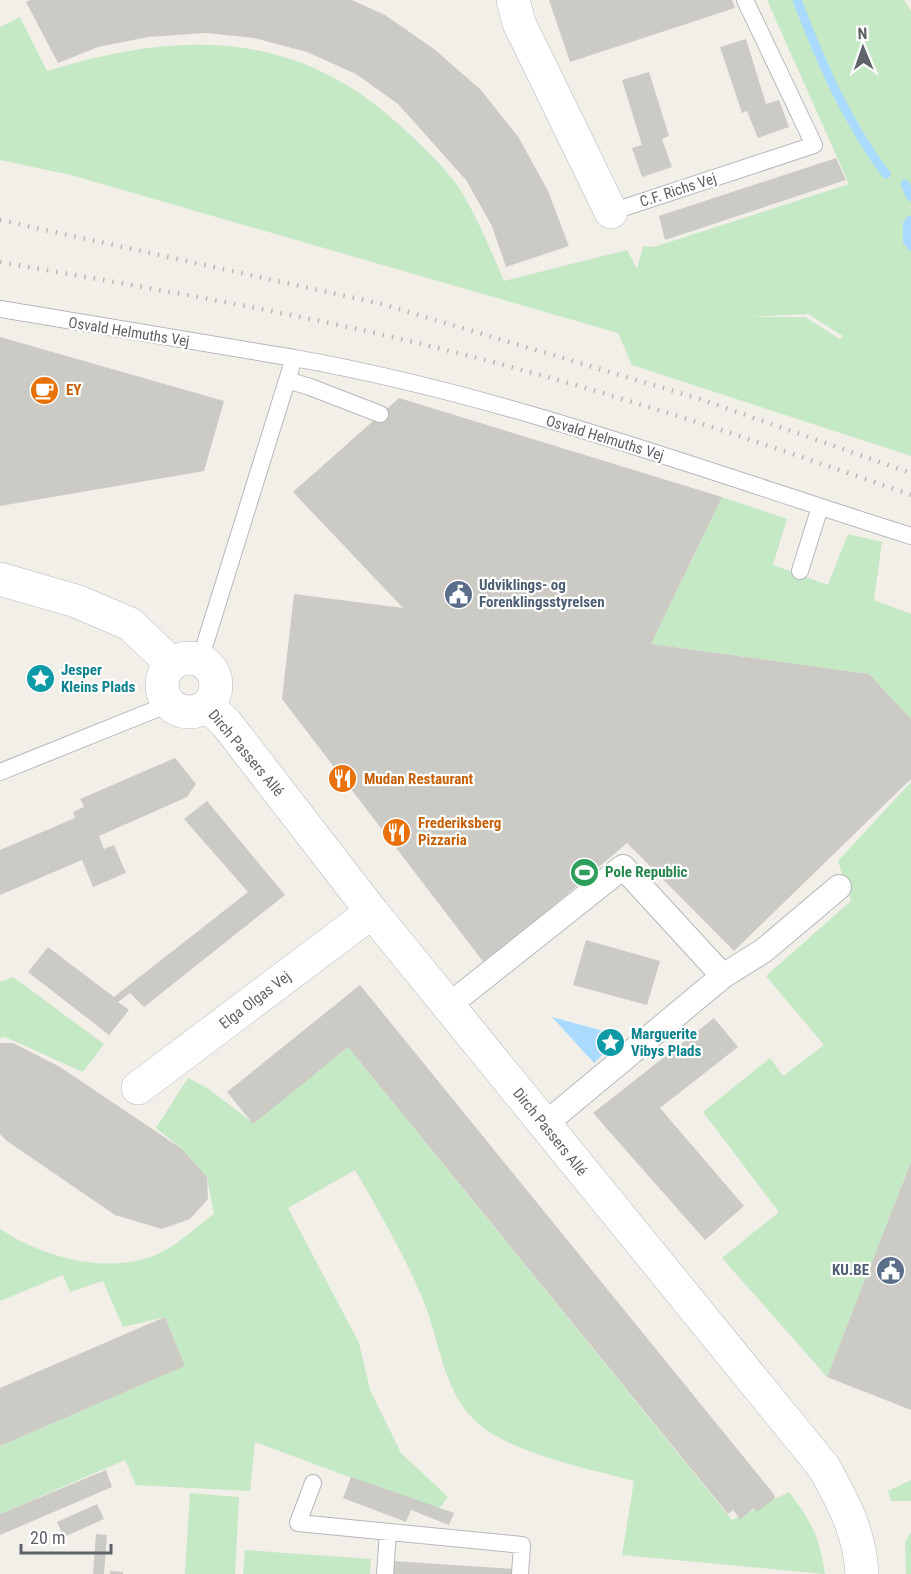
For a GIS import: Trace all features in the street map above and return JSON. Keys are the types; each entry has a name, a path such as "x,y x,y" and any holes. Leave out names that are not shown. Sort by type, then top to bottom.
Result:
{"street":[{"name":"C.F. Richs Vej","path":"513,0 519,23 611,212"},
{"path":"0,579 76,601 130,624 185,661 214,675 216,686 207,705 188,712 178,710 169,704 161,685 163,676 185,661"},
{"name":"Dirch Passers Allé","path":"207,705 226,723 372,912 823,1466 847,1508 861,1551 862,1574"},
{"path":"448,1006 623,867 723,976"},
{"path":"544,1125 723,976 763,951 839,887"},
{"name":"Elga Olgas Vej","path":"138,1088 372,912"}],"lane":[{"name":"C.F. Richs Vej","path":"611,212 814,145 745,0"},
{"name":"Osvald Helmuths Vej","path":"0,309 365,370 559,423 911,536"},
{"path":"185,661 294,358"},
{"path":"287,380 380,414"},
{"path":"800,571 819,507"},
{"path":"0,772 169,704"},
{"path":"313,1483 298,1523 388,1532 456,1544 522,1545 520,1574"},
{"path":"385,1574 388,1532"}],"green space":[{"path":"767,0 904,0 911,11 911,456 632,365 618,333 71,175 0,160 0,27 20,17 47,71 145,49 191,45 237,47 281,56 324,72 365,97 406,131 442,167 467,202 504,281 627,250 637,269 643,246 654,247 849,184","holes":["808,314 843,336 840,339 805,317 749,317"]},
{"path":"722,497 787,519 773,565 828,585 848,534 882,542 874,600 911,614 911,719 869,674 651,644"},
{"path":"911,782 911,1162 827,1377 722,1258 779,1212 703,1112 770,1058 783,1076 824,1045 766,976 851,901 838,861"},
{"path":"13,977 104,1044 83,1072 5,1037 0,1038 0,982"},
{"path":"348,1047 732,1520 789,1492 813,1530 825,1574 622,1555 634,1481 513,1445 480,1425 467,1413 450,1382 414,1279 355,1170 288,1208 359,1343 370,1390 401,1453 448,1497 438,1510 255,1442 250,1491 136,1485 125,1460 0,1514 0,1446 185,1366 165,1317 123,1327 103,1281 70,1292 63,1275 0,1301 0,1229 36,1248 76,1260 119,1263 158,1254 180,1241 214,1214 207,1177 182,1149 156,1128 188,1078 209,1089 253,1123"},
{"path":"911,1480 911,1501 891,1501 888,1491"},
{"path":"190,1493 239,1497 235,1574 185,1574"},
{"path":"911,1532 911,1574 906,1574 905,1542"},
{"path":"245,1550 371,1559 370,1574 243,1574"}],"water":[{"path":"908,216 911,216 911,252 903,243 903,223"},
{"path":"552,1017 622,1036 594,1063"}],"building":[{"path":"30,0 352,0 385,15 434,49 481,90 519,138 548,191 569,246 506,267 492,226 466,180 398,104 356,74 307,52 254,38 206,33 148,37 98,47 58,63 26,2"},
{"path":"549,0 732,0 735,8 570,62"},
{"path":"746,39 766,104 779,100 789,127 758,138 747,111 742,113 720,47"},
{"path":"649,72 669,136 662,139 672,167 642,177 632,148 642,145 622,80"},
{"path":"836,158 846,180 665,240 659,216"},
{"path":"0,337 224,401 204,471 0,506"},
{"path":"399,398 722,497 651,644 869,674 911,719 911,779 734,951 627,843 485,964 282,699 294,594 403,608 293,492"},
{"path":"175,758 196,784 187,797 99,836 104,849 114,845 126,873 93,887 82,860 0,895 0,850 75,818 73,812 84,807 80,799"},
{"path":"207,801 285,895 144,1007 130,993 118,1002 129,1010 109,1035 28,972 48,947 114,997 248,892 184,819"},
{"path":"586,940 660,961 647,1005 573,985"},
{"path":"360,985 775,1498 757,1512 754,1508 740,1519 733,1510 728,1514 348,1047 253,1124 227,1092"},
{"path":"714,1018 738,1047 660,1108 744,1206 705,1240 593,1113"},
{"path":"0,1043 13,1043 60,1067 182,1149 207,1177 208,1199 190,1219 162,1229 115,1215 7,1141 0,1134"},
{"name":"KU.BE","path":"911,1162 911,1410 827,1377"},
{"path":"165,1317 185,1366 0,1446 0,1388"},
{"path":"106,1470 112,1487 0,1535 0,1514"},
{"path":"351,1477 454,1513 449,1525 411,1510 406,1522 343,1498"},
{"path":"97,1504 104,1519 64,1537 57,1522"},
{"path":"96,1534 107,1535 104,1574 93,1574"},
{"path":"393,1561 515,1569 514,1574 392,1574"},
{"path":"110,1571 123,1572 123,1574 110,1574"}],"waterway":[{"path":"797,0 815,45 847,112 886,174"},
{"path":"905,184 911,197"}],"railway":[{"path":"0,220 382,304 700,399 911,473"},
{"path":"0,262 280,313 505,365 680,417 911,495"}],"place":[{"name":"EY","path":"45,390"},
{"name":"Udviklings- og Forenklingsstyrelsen","path":"458,594"},
{"name":"Jesper Kleins Plads","path":"40,679"},
{"name":"Mudan Restaurant","path":"343,779"},
{"name":"Frederiksberg Pizzaria","path":"397,832"},
{"name":"Pole Republic","path":"584,872"},
{"name":"Marguerite Vibys Plads","path":"610,1043"},
{"name":"KU.BE","path":"890,1270"}]}
